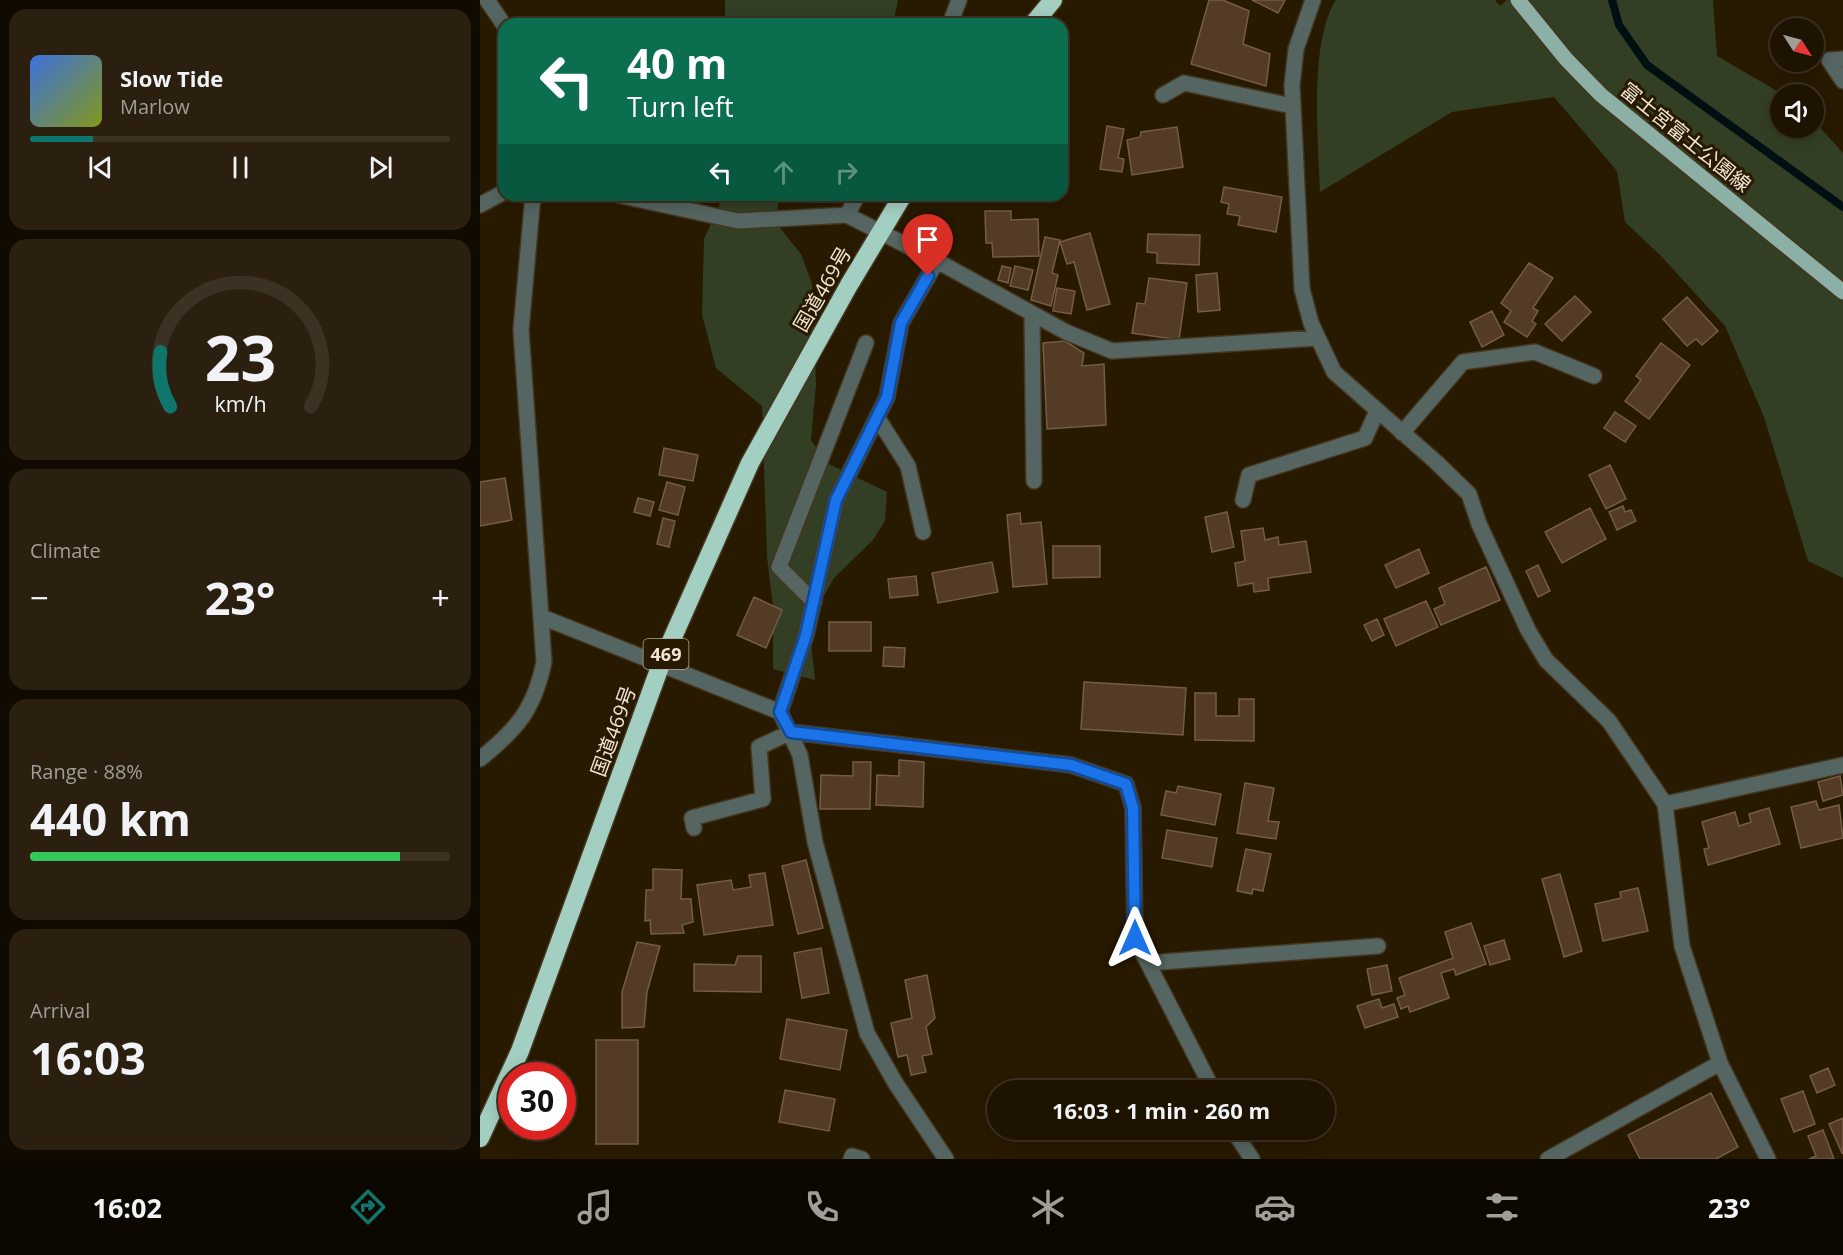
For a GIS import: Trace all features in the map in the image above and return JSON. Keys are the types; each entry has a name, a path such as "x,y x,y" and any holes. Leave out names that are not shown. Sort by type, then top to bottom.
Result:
{"highway":[{"path":"1039,18 1053,0"},
{"name":"国道469号","path":"480,1138 520,1051 661,664 750,464 880,231 899,201"}],"main road":[{"name":"富士宮富士公園線","path":"1518,0 1566,59 1601,95 1843,292"}],"street":[{"path":"487,0 499,18"},
{"path":"952,18 959,0"},
{"path":"1313,0 1296,49 1292,106 1302,289 1311,323 1334,372 1468,494 1498,567 1528,630 1546,660 1609,721 1665,804 1682,946 1720,1063 1768,1159"},
{"path":"1843,59 1829,60 1843,81"},
{"path":"1163,95 1184,82 1292,106"},
{"path":"480,205 498,195"},
{"path":"480,759 501,742 523,718 538,691 544,662 521,330 532,201"},
{"path":"646,201 738,221 847,215 937,261 1066,332 1112,351 1318,338"},
{"path":"847,215 855,201"},
{"path":"780,712 806,635 836,500 887,397 901,323 937,261"},
{"path":"1032,314 1034,481"},
{"path":"814,602 779,567 866,343"},
{"path":"1402,433 1463,362 1535,352 1594,376"},
{"path":"1243,500 1249,475 1365,438 1377,411"},
{"path":"877,417 908,466 923,532"},
{"path":"542,617 780,712 800,755 814,842 867,1033 896,1084 946,1159"},
{"path":"694,828 692,818 763,799 759,747 791,732 1071,765 1126,784 1133,808 1135,938 1208,1080"},
{"path":"1665,804 1843,765"},
{"path":"1148,963 1378,946"},
{"path":"1548,1159 1720,1063"},
{"path":"1240,1140 1252,1159"},
{"path":"851,1159 852,1156 862,1159"}],"green space":[{"path":"725,0 898,0 894,18 725,18"},
{"path":"1336,0 1495,0 1500,6 1507,0 1713,0 1717,56 1770,87 1770,138 1824,138 1824,132 1843,153 1843,578 1808,561 1764,417 1725,326 1661,256 1625,222 1617,171 1554,97 1452,112 1320,192 1317,92 1322,40 1327,18"},
{"path":"721,201 778,201 776,223 801,254 812,284 816,384 811,440 827,463 887,492 885,521 873,540 834,578 809,623 815,680 773,669 773,606 767,557 762,406 716,368 702,315 704,239"}],"building":[{"path":"1209,0 1223,0 1249,11 1243,44 1270,54 1266,86 1191,64"},
{"path":"1252,0 1285,0 1278,13"},
{"path":"1107,126 1124,129 1118,158 1124,159 1122,172 1100,169"},
{"path":"1177,127 1183,167 1132,175 1127,140 1140,137 1141,132"},
{"path":"1224,187 1282,197 1276,232 1238,225 1240,216 1227,214 1229,204 1221,202"},
{"path":"985,211 1011,211 1011,220 1038,219 1039,256 993,257 992,243 986,243"},
{"path":"1090,233 1110,304 1087,310 1074,262 1067,264 1060,242"},
{"path":"1148,234 1200,235 1199,265 1157,263 1157,253 1147,252"},
{"path":"1045,237 1060,240 1052,273 1058,275 1051,306 1031,300"},
{"path":"1529,263 1553,278 1533,308 1538,311 1532,321 1536,324 1527,337 1504,322 1511,311 1501,303"},
{"path":"1002,266 1011,268 1008,283 998,280"},
{"path":"1015,266 1033,270 1028,290 1010,286"},
{"path":"1217,273 1220,310 1198,312 1196,275"},
{"path":"1149,278 1187,283 1179,340 1132,333 1137,303 1145,304"},
{"path":"1057,288 1075,291 1071,314 1053,311"},
{"path":"1575,296 1591,312 1562,341 1545,324"},
{"path":"1687,297 1718,331 1702,345 1696,339 1687,346 1663,319"},
{"path":"1492,311 1504,335 1482,347 1470,322"},
{"path":"1065,341 1084,353 1082,366 1104,364 1106,425 1047,429 1043,343"},
{"path":"1661,343 1690,365 1649,419 1625,401 1641,380 1636,376"},
{"path":"1615,412 1636,426 1625,442 1604,428"},
{"path":"664,448 698,455 693,481 659,475"},
{"path":"1610,465 1626,499 1606,509 1589,475"},
{"path":"505,478 512,520 480,526 480,482"},
{"path":"667,482 685,487 678,515 659,510"},
{"path":"638,498 654,502 650,516 634,512"},
{"path":"1623,506 1625,512 1631,510 1636,521 1617,530 1609,512"},
{"path":"1590,508 1606,539 1562,563 1545,532"},
{"path":"1227,512 1234,547 1212,552 1205,517"},
{"path":"1020,513 1021,524 1041,522 1047,584 1013,587 1007,515"},
{"path":"663,518 675,521 669,547 657,544"},
{"path":"1263,528 1265,540 1278,537 1279,545 1306,541 1311,572 1268,578 1269,590 1254,592 1253,583 1238,586 1235,563 1245,561 1241,531"},
{"path":"1053,546 1100,546 1100,577 1053,578"},
{"path":"1419,549 1429,573 1396,588 1385,565"},
{"path":"992,562 998,592 938,603 932,573"},
{"path":"1538,565 1550,591 1538,597 1526,571"},
{"path":"1486,567 1500,600 1441,625 1434,609 1445,604 1439,588"},
{"path":"916,576 918,595 890,598 888,579"},
{"path":"754,597 782,610 766,648 737,635"},
{"path":"1426,601 1438,627 1396,646 1384,619"},
{"path":"1377,619 1384,635 1372,641 1364,625"},
{"path":"829,622 871,622 871,651 829,651"},
{"path":"884,647 905,648 904,667 883,666"},
{"path":"1084,682 1186,688 1183,735 1081,729"},
{"path":"1195,693 1216,693 1216,716 1239,716 1239,699 1254,699 1254,741 1195,740"},
{"path":"899,760 924,762 923,807 876,805 877,775 899,776"},
{"path":"853,762 871,762 870,809 820,809 821,775 853,776"},
{"path":"1840,776 1843,795 1823,801 1818,782"},
{"path":"1245,783 1274,788 1268,821 1279,822 1276,839 1237,833"},
{"path":"1178,786 1221,794 1215,825 1161,815 1166,791 1176,793"},
{"path":"1816,801 1819,810 1839,805 1843,838 1801,848 1791,807"},
{"path":"1769,808 1780,844 1708,865 1704,849 1709,848 1702,822 1735,812 1739,826 1751,822 1749,814"},
{"path":"1167,830 1217,838 1212,867 1162,858"},
{"path":"1246,849 1271,854 1263,891 1253,889 1252,894 1237,891"},
{"path":"806,860 823,928 798,934 782,866"},
{"path":"653,869 682,870 681,899 691,899 693,922 682,925 684,933 651,934 650,920 645,921 646,890 653,890"},
{"path":"765,873 773,925 704,935 697,885 731,880 733,890 751,887 749,875"},
{"path":"1560,874 1582,951 1564,957 1542,879"},
{"path":"1638,888 1648,931 1603,941 1595,904 1621,898 1620,892"},
{"path":"1471,923 1486,964 1456,975 1454,969 1441,973 1449,998 1410,1012 1408,1006 1401,1009 1397,998 1405,995 1399,978 1453,958 1445,932"},
{"path":"1504,940 1510,959 1490,965 1484,946"},
{"path":"637,942 660,946 647,992 644,1027 622,1028 622,992"},
{"path":"821,948 829,993 802,998 794,953"},
{"path":"738,956 761,956 761,992 694,991 694,964 735,965"},
{"path":"1387,965 1392,991 1372,995 1367,969"},
{"path":"927,975 935,1018 926,1027 932,1054 922,1056 926,1072 911,1075 907,1055 898,1057 891,1023 912,1018 905,980"},
{"path":"1379,999 1382,1008 1394,1004 1398,1017 1365,1028 1357,1006"},
{"path":"787,1019 847,1030 840,1070 780,1059"},
{"path":"596,1040 638,1040 638,1144 596,1144"},
{"path":"1828,1068 1835,1085 1817,1093 1810,1076"},
{"path":"785,1090 835,1099 829,1131 779,1122"},
{"path":"1803,1091 1815,1124 1794,1132 1781,1099"},
{"path":"1711,1093 1738,1147 1716,1159 1640,1159 1628,1135"},
{"path":"1843,1118 1843,1153 1842,1153 1829,1124"},
{"path":"1823,1130 1834,1159 1809,1159 1816,1156 1808,1136"}],"waterway":[{"path":"1612,0 1619,25 1647,65 1843,207"}],"route":[{"path":"928,276 901,323 887,397 836,500 806,635 780,712 791,732 1071,765 1126,784 1133,808 1135,938"}]}
